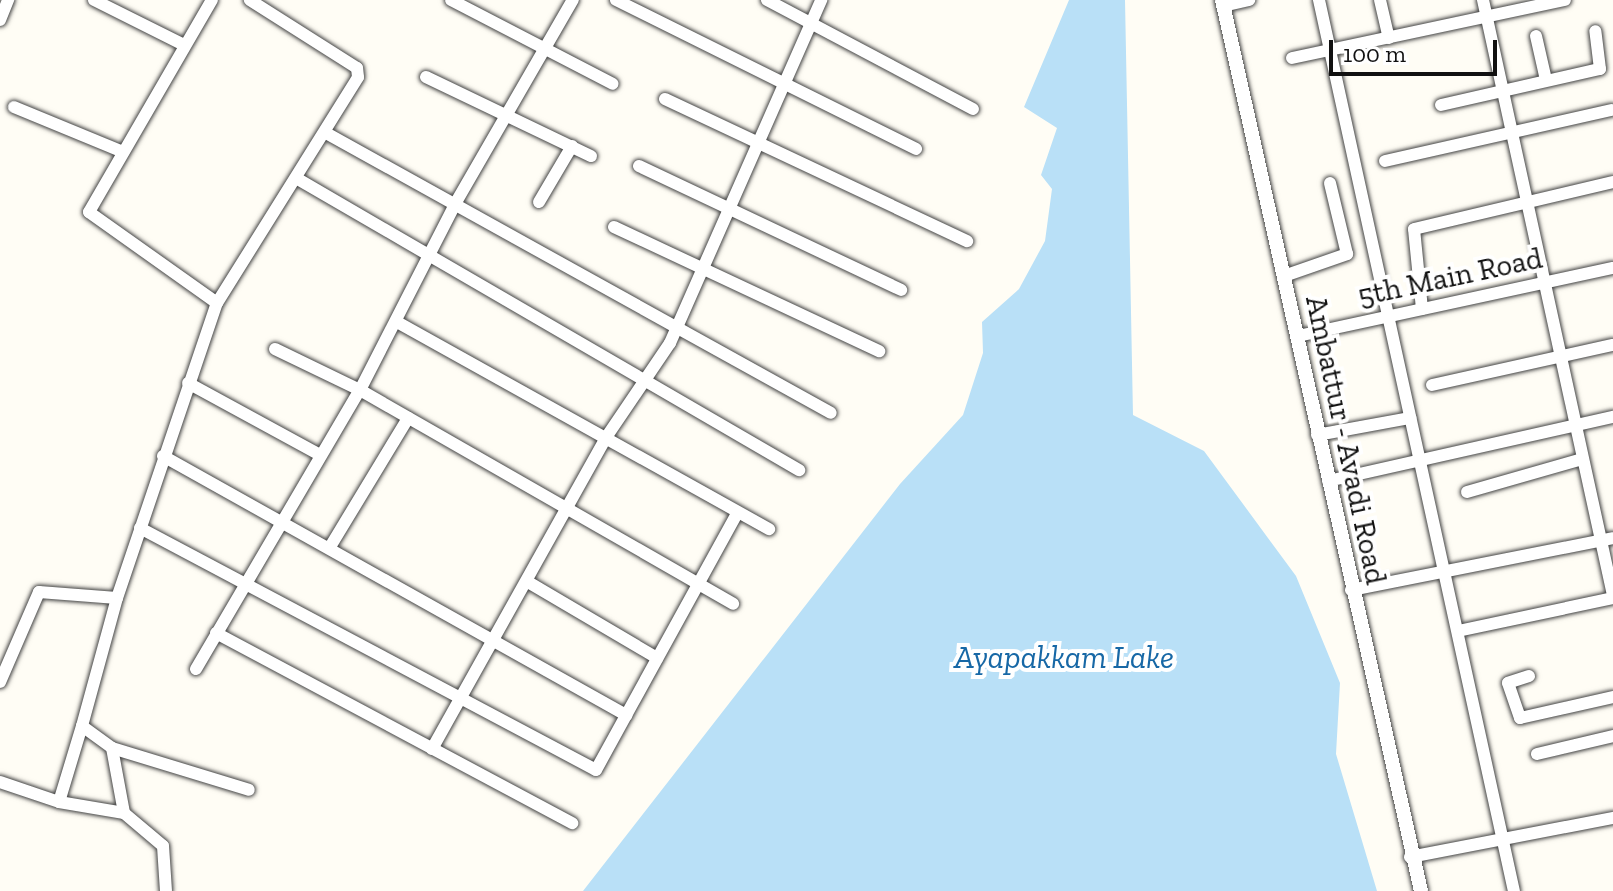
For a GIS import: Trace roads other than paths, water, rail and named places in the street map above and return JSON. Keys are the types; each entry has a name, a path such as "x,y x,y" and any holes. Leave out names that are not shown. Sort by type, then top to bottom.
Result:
{"street":[{"path":"0,20 8,0"},
{"path":"94,0 184,45"},
{"path":"212,0 89,212 217,303"},
{"path":"59,802 117,598 217,303 326,133 357,68 250,0"},
{"path":"451,0 544,44 613,84"},
{"path":"196,669 246,579 360,390 455,204 544,44 573,0"},
{"path":"616,0 788,81 916,149"},
{"path":"767,0 973,109"},
{"path":"432,749 569,512 605,439 676,327 700,267 788,81 821,0"},
{"path":"1222,3 1249,0"},
{"path":"1319,0 1514,891"},
{"path":"1380,0 1389,38"},
{"path":"1458,631 1613,597 1607,539 1582,459 1483,0"},
{"path":"1292,58 1565,0"},
{"name":"Ambattur - Avadi Road","path":"1222,3 1298,336 1410,857 1421,891"},
{"path":"1441,105 1600,69 1595,31"},
{"path":"1536,36 1546,80"},
{"path":"426,77 591,156"},
{"path":"665,99 760,140 967,241"},
{"path":"14,107 123,152"},
{"path":"1385,161 1611,110"},
{"path":"326,133 831,413"},
{"path":"539,202 572,146"},
{"path":"639,166 901,290"},
{"path":"296,178 640,382 799,470"},
{"path":"1422,309 1414,229 1526,199 1613,182"},
{"path":"1284,276 1344,259 1330,183"},
{"path":"614,227 879,351"},
{"name":"5th Main Road","path":"1298,336 1613,268"},
{"path":"397,322 769,529"},
{"path":"1432,385 1613,345"},
{"path":"275,349 360,390 733,604"},
{"path":"188,383 320,455"},
{"path":"1328,481 1576,428 1613,417"},
{"path":"330,547 408,418"},
{"path":"1317,435 1410,418"},
{"path":"163,456 626,715"},
{"path":"1467,492 1582,459"},
{"path":"140,528 246,579 596,770 738,512"},
{"path":"1351,590 1607,539"},
{"path":"528,582 657,658"},
{"path":"0,682 39,592 117,598"},
{"path":"216,633 572,823"},
{"path":"1529,676 1508,683 1520,718 1613,697"},
{"path":"82,726 112,748 249,790"},
{"path":"1537,754 1613,736"},
{"path":"112,748 124,813"},
{"path":"0,782 59,802 124,813 163,846 166,891"},
{"path":"1410,857 1613,818"}],"water":[{"name":"Ayapakkam Lake","path":"1069,0 1125,0 1133,415 1204,451 1296,576 1340,683 1336,754 1377,891 583,891 900,484 963,415 983,353 982,322 1019,289 1045,241 1052,189 1041,175 1057,128 1024,107"}]}
